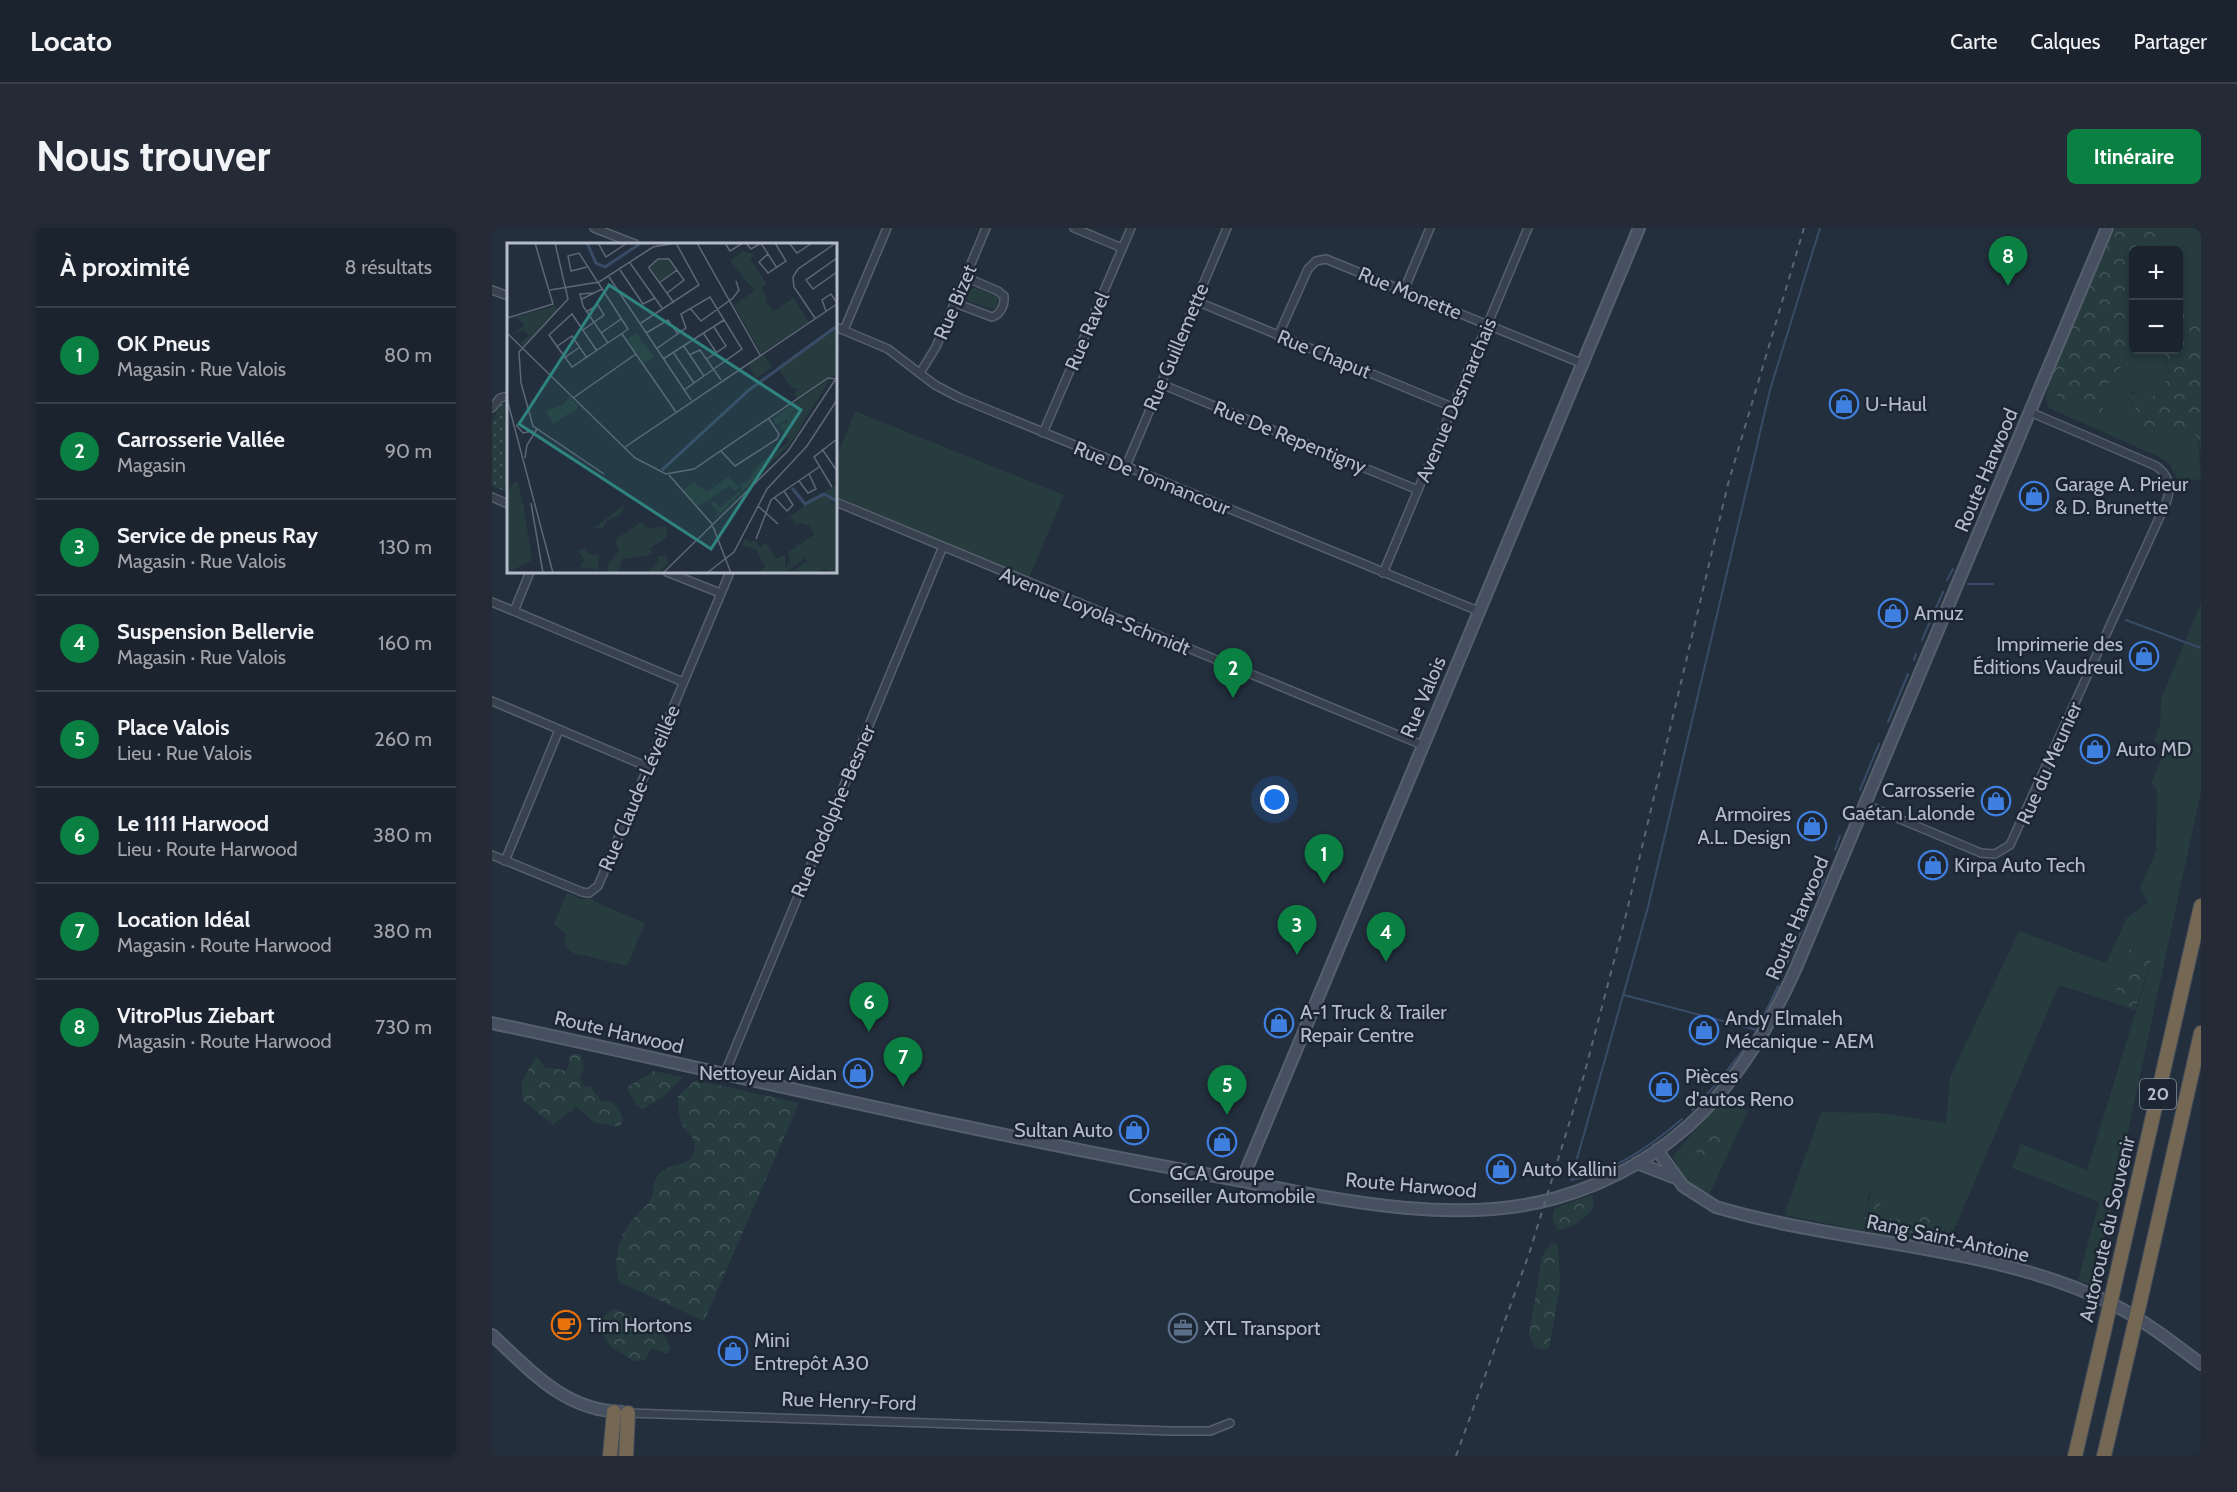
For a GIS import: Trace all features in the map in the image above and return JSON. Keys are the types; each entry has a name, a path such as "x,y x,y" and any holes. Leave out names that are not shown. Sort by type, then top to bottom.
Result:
{"highway":[{"name":"Autoroute du Souvenir","path":"2075,1456 2201,906"},
{"name":"20","path":"2104,1456 2201,1033"},
{"path":"610,1456 614,1412"},
{"path":"626,1456 628,1413"}],"main road":[{"name":"Rue Valois","path":"1242,1180 1639,228"},
{"name":"Route Harwood","path":"492,1023 1072,1150 1397,1206 1468,1211 1517,1207 1553,1199 1603,1181 1657,1150 1693,1122 1716,1099 1759,1043 1789,984 2107,228"},
{"name":"Rang Saint-Antoine","path":"1657,1150 1676,1178 1696,1196 1725,1210 1992,1264 2073,1287 2124,1310 2201,1364"},
{"name":"Rang Saint-Antoine","path":"1637,1163 1676,1178"},
{"name":"Rue Henry-Ford","path":"492,1335 567,1399 590,1409 628,1413"}],"street":[{"path":"594,228 632,243"},
{"path":"844,330 887,228"},
{"name":"Rue Bizet","path":"920,373 929,362 986,228"},
{"path":"1074,228 1122,248"},
{"name":"Rue Ravel","path":"1043,433 1131,228"},
{"name":"Rue Guillemette","path":"1126,466 1227,228"},
{"path":"1404,290 1430,228"},
{"name":"Avenue Desmarchais","path":"1383,573 1528,228"},
{"name":"Rue Monette","path":"1278,336 1306,272 1316,261 1330,260 1581,363"},
{"path":"955,303 992,317 998,314 1004,303 1004,296 998,291 965,277"},
{"path":"492,290 507,296"},
{"name":"Rue Chaput","path":"1196,301 1452,407"},
{"name":"Rue De Tonnancour","path":"837,327 888,349 951,394 1478,611"},
{"name":"Rue De Repentigny","path":"1161,384 1418,490"},
{"path":"492,408 497,401 507,396"},
{"name":"Rue du Meunier","path":"1864,804 1981,853 1995,854 2010,845 2166,503 2169,484 2164,472 2156,466 2030,412"},
{"path":"492,498 507,504"},
{"name":"Avenue Loyola-Schmidt","path":"837,502 942,549 1422,746"},
{"name":"Rue Rodolphe-Besner","path":"724,1075 942,549"},
{"path":"514,611 530,573"},
{"path":"670,573 720,593"},
{"name":"Rue Claude-Léveillée","path":"492,855 582,892 592,891 600,883 730,573"},
{"name":"Rue Claude-Léveillée","path":"492,602 683,682"},
{"path":"492,701 648,767"},
{"path":"505,861 559,730"},
{"name":"Rue Henry-Ford","path":"628,1413 1171,1431 1210,1431 1230,1424"}],"green space":[{"path":"2115,228 2163,228 2162,246 2129,246 2129,350 2121,367 2120,378 2108,383 2102,390 2103,418 2058,399 2053,373"},
{"path":"2163,228 2201,228 2201,314 2190,310 2183,302 2183,246 2162,246"},
{"path":"973,287 999,297 995,310 968,301 966,297"},
{"path":"2183,302 2190,310 2201,314 2201,449 2198,437 2189,430 2176,438 2159,430 2155,445 2145,444 2138,427 2137,411 2123,390 2149,400 2168,378 2168,366 2164,354 2183,354"},
{"path":"2129,350 2129,354 2164,354 2168,378 2162,388 2149,401 2130,391 2127,397 2137,411 2138,427 2168,432 2176,438 2189,430 2198,437 2201,479 2179,482 2169,463 2159,457 2049,408 2047,404 2048,386 2053,373 2058,399 2103,417 2102,390 2108,383 2120,378 2121,367"},
{"path":"507,402 507,493 492,486 492,421 500,405"},
{"path":"855,411 1064,495 1029,578 837,496 837,456"},
{"path":"2201,603 2201,791 2095,1286 2078,1280 2099,1202 2012,1168 2021,1144 2087,1170 2152,959 2115,944 2126,919 2148,902 2140,888 2156,851 2157,791 2151,783 2166,747 2154,741 2160,724 2161,699"},
{"path":"567,893 582,899 592,898 595,902 645,923 627,966 573,953 564,945 566,934 554,924"},
{"path":"2019,931 2106,963 2110,955 2127,963 2112,1002 2059,985 1948,1244 1936,1245 1784,1215 1821,1112 1882,1113 1946,1123 1950,1077","holes":["1878,1186 1883,1209 1892,1220 1907,1215 1930,1222 1939,1228 1930,1240 1868,1223 1864,1217 1869,1195"]},
{"path":"2115,944 2152,958 2135,1010 2112,1002 2126,963 2110,955"},
{"path":"571,1054 581,1054 584,1069 580,1078 584,1087 590,1086 602,1102 611,1101 619,1109 623,1119 620,1127 595,1123 576,1107 553,1125 523,1100 521,1083 536,1056 545,1067 567,1071"},
{"path":"653,1071 683,1077 664,1096 643,1109 637,1106 627,1088"},
{"path":"696,1080 799,1103 704,1321 619,1282 616,1266 618,1248 624,1232 650,1201 658,1175 666,1169 687,1162 694,1154 694,1141 679,1116 678,1096"},
{"path":"1723,1100 1748,1111 1708,1197 1682,1174 1673,1155"},
{"path":"1717,1125 1723,1127 1719,1147 1706,1162 1698,1162 1695,1157 1698,1146"},
{"path":"1878,1186 1880,1201 1888,1217 1892,1220 1919,1212 1928,1214 1930,1222 1939,1228 1943,1237 1939,1240 1930,1240 1868,1223 1864,1217 1873,1188"},
{"path":"1592,1195 1594,1206 1588,1215 1574,1225 1558,1230 1552,1218 1555,1208"},
{"path":"1552,1243 1558,1244 1560,1287 1549,1348 1542,1350 1534,1347 1529,1335 1542,1258 1545,1250"},
{"path":"614,1309 660,1327 671,1349 667,1353 651,1349 645,1360 632,1361 607,1343 605,1339 599,1320"}],"waterway":[{"path":"1682,1119 1657,1139 1616,1165 1571,1180 1648,907 1770,390 1820,228"},
{"path":"1947,580 1953,569"},
{"path":"1968,584 1993,584"},
{"path":"1922,640 1943,592"},
{"path":"2126,620 2201,648"},
{"path":"1914,660 1916,654"},
{"path":"1888,722 1908,674"},
{"path":"1860,790 1879,744"},
{"path":"1847,819 1852,809"},
{"path":"1835,850 1840,836"},
{"path":"1817,895 1824,878"},
{"path":"1787,964 1802,929"},
{"path":"1756,1032 1778,986"},
{"path":"1624,995 1757,1030"},
{"path":"1692,1110 1719,1081 1749,1042"}],"railway":[{"path":"1456,1456 1529,1254 1584,1075 1625,919 1728,484 1804,228"}],"place":[{"name":"VitroPlus Ziebart","path":"2008,286"},
{"name":"U-Haul","path":"1844,404"},
{"name":"Garage A. Prieur & D. Brunette","path":"2034,496"},
{"name":"Amuz","path":"1893,613"},
{"name":"Imprimerie des Éditions Vaudreuil","path":"2144,656"},
{"name":"Carrosserie Vallée","path":"1233,698"},
{"name":"Auto MD","path":"2095,749"},
{"name":"Carrosserie Gaétan Lalonde","path":"1996,801"},
{"name":"Armoires A.L. Design","path":"1812,826"},
{"name":"Kirpa Auto Tech","path":"1933,865"},
{"name":"OK Pneus","path":"1324,884"},
{"name":"Service de pneus Ray","path":"1297,955"},
{"name":"Suspension Bellervie","path":"1386,962"},
{"name":"A-1 Truck & Trailer Repair Centre","path":"1279,1023"},
{"name":"Andy Elmaleh Mécanique - AEM","path":"1704,1030"},
{"name":"Le 1111 Harwood","path":"869,1032"},
{"name":"Nettoyeur Aidan","path":"858,1073"},
{"name":"Location Idéal","path":"903,1087"},
{"name":"Pièces d'autos Reno","path":"1664,1087"},
{"name":"Place Valois","path":"1227,1115"},
{"name":"Sultan Auto","path":"1134,1130"},
{"name":"GCA Groupe Conseiller Automobile","path":"1222,1142"},
{"name":"Auto Kallini","path":"1501,1169"},
{"name":"Tim Hortons","path":"566,1325"},
{"name":"XTL Transport","path":"1183,1328"},
{"name":"Mini Entrepôt A30","path":"733,1351"}]}
